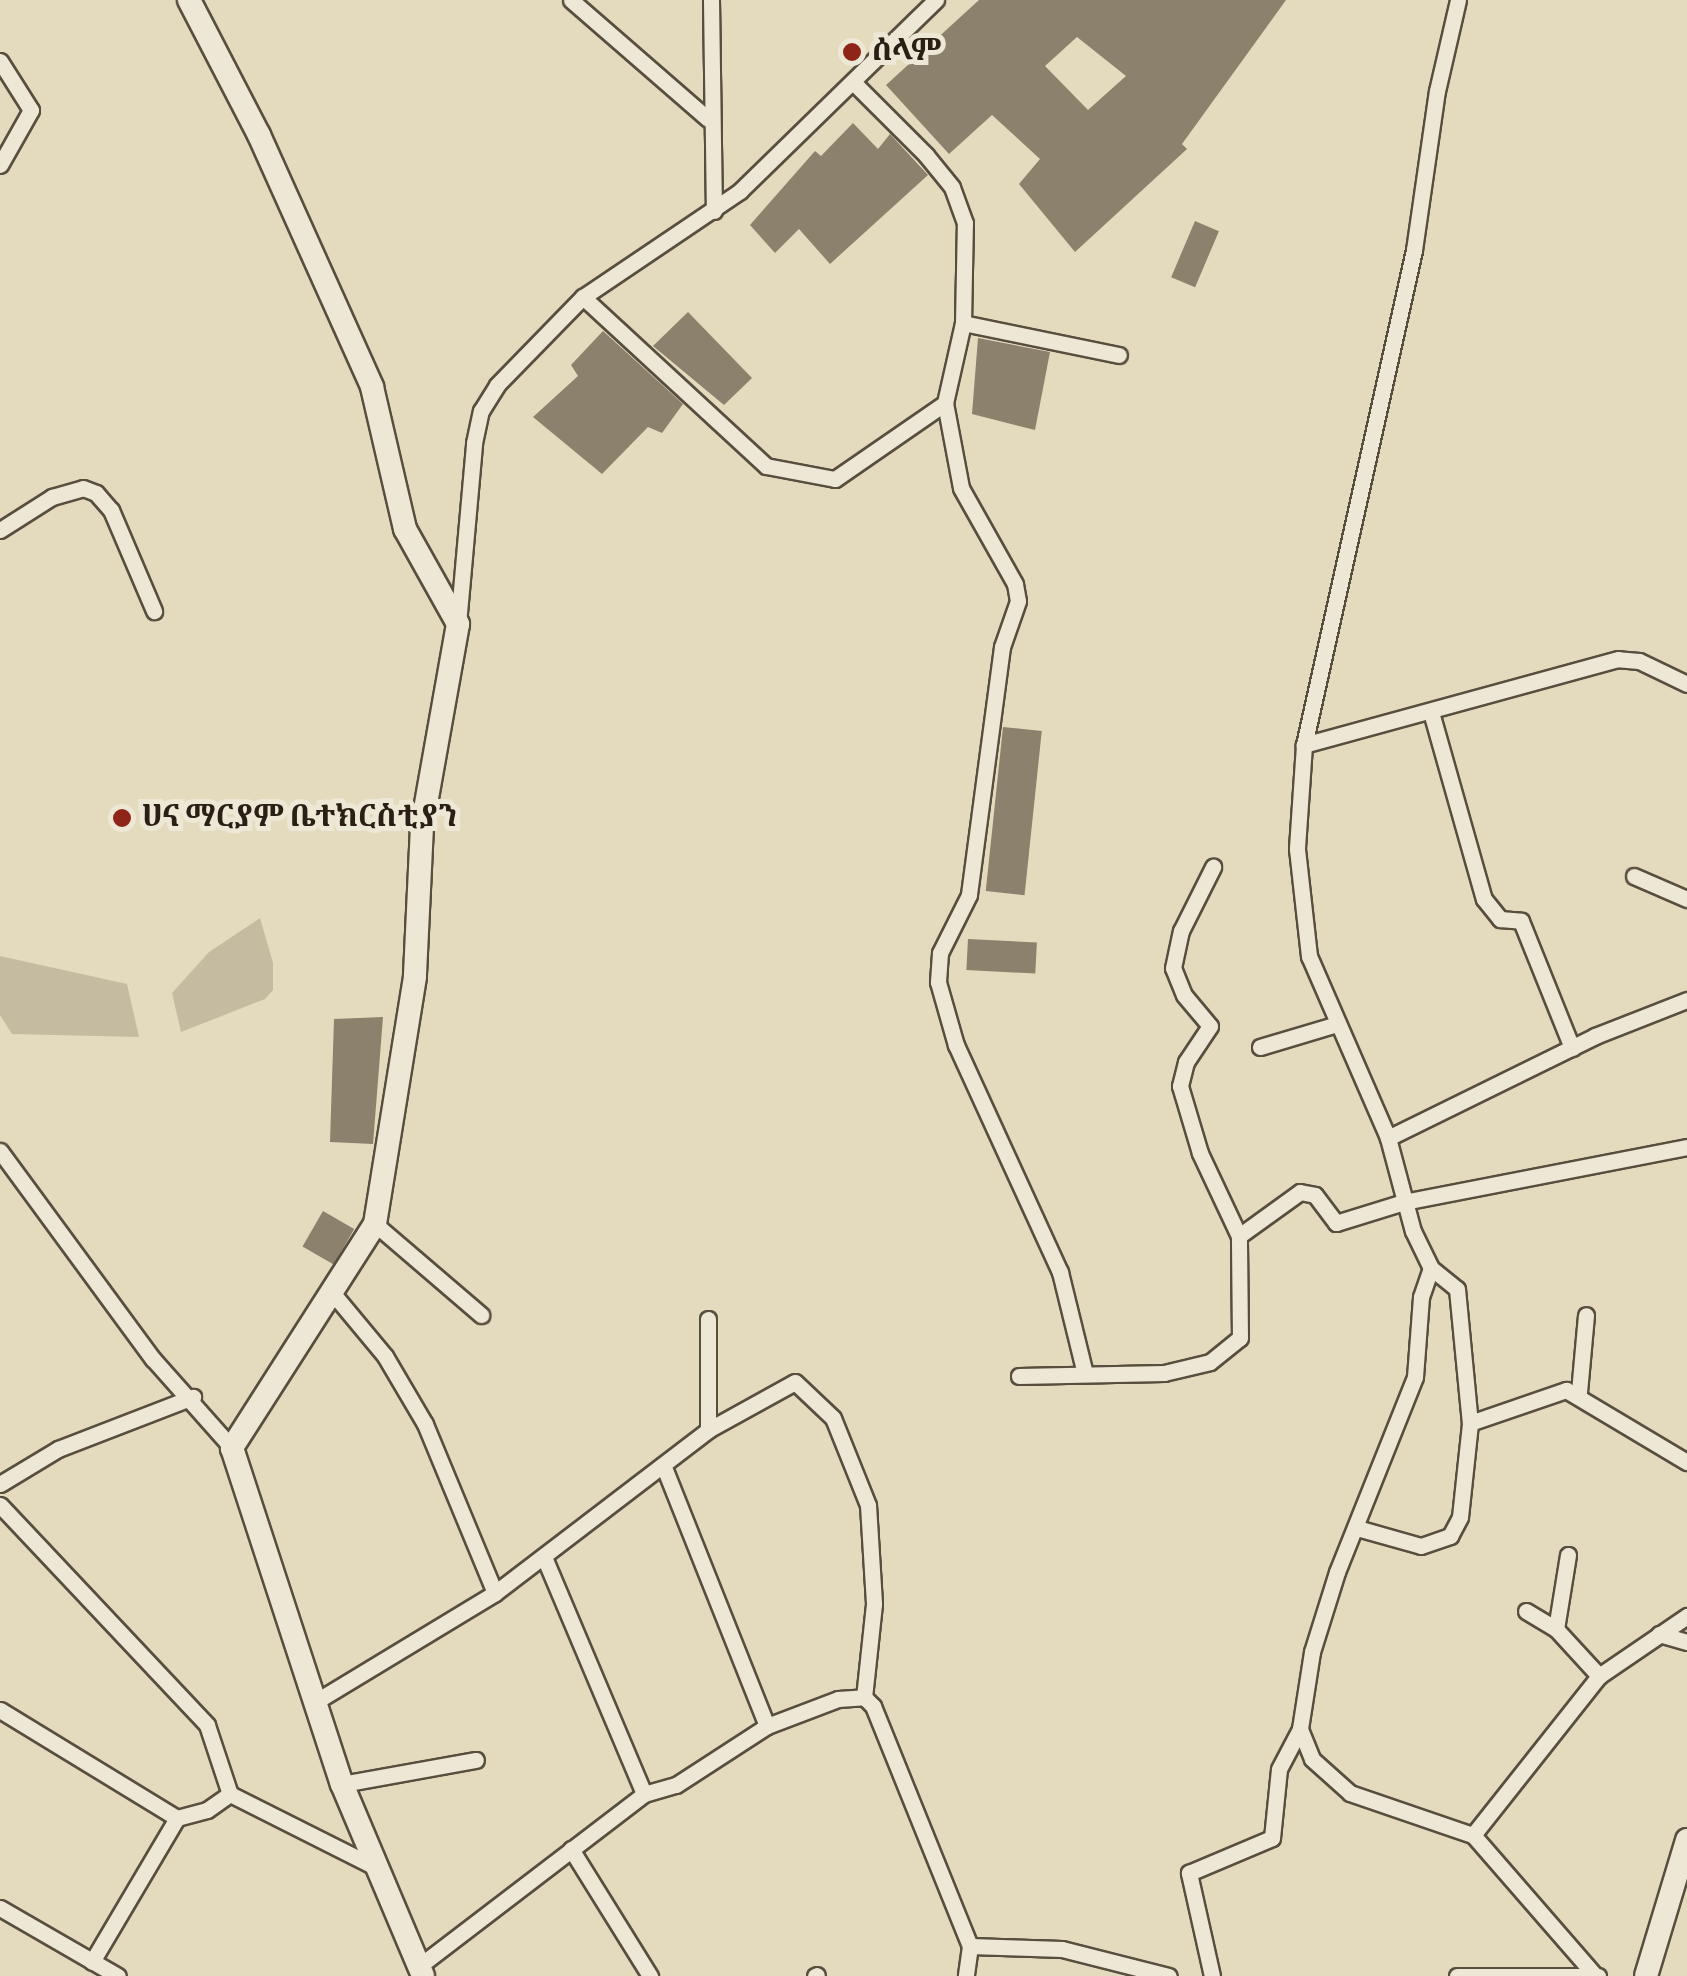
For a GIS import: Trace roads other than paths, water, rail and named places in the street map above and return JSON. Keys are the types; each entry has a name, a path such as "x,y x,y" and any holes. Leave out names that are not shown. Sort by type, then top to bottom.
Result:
{"street":[{"path":"189,0 259,135 372,386 405,529 458,624"},
{"path":"571,0 708,120"},
{"path":"710,0 708,120 714,211"},
{"path":"232,1448 334,1296 375,1224 414,976 422,826 458,624 481,411 497,385 583,298 714,211 936,0"},
{"path":"1356,1528 1421,1546 1450,1536 1460,1517 1470,1422 1457,1289 1431,1268 1404,1202 1388,1138 1336,1024 1300,920 1296,848 1304,745 1414,250 1437,91 1458,0"},
{"path":"0,62 31,110 0,165"},
{"path":"854,82 952,187 965,223 963,322 945,403 961,488 1015,584 1018,601 1002,647 969,895 940,953 938,982 956,1045 1060,1272 1085,1374"},
{"path":"583,298 766,466 836,480 945,403"},
{"path":"963,322 1119,355"},
{"path":"0,530 52,497 83,488 96,493 111,510 154,611"},
{"path":"1304,745 1618,660 1640,661 1687,684"},
{"path":"1430,712 1484,900 1500,919 1521,922 1572,1048"},
{"path":"1019,1376 1164,1373 1228,1350 1240,1338 1239,1236 1200,1153 1180,1086 1210,1026 1177,984 1172,955 1214,867"},
{"path":"1634,876 1687,899"},
{"path":"1388,1138 1572,1048 1687,1000"},
{"path":"1260,1047 1336,1024"},
{"path":"1239,1236 1300,1192 1314,1195 1336,1223 1404,1202 1687,1146"},
{"path":"0,1150 153,1359 193,1397 232,1448 342,1784 420,1972 644,1794 676,1786 767,1726 838,1699 864,1697"},
{"path":"375,1224 481,1315"},
{"path":"1212,1976 1189,1874 1272,1838 1279,1768 1300,1730 1312,1652 1356,1528 1404,1412 1431,1268"},
{"path":"334,1296 385,1356 425,1424 494,1592"},
{"path":"1578,1392 1586,1315"},
{"path":"708,1319 708,1430"},
{"path":"315,1702 494,1592 708,1430 795,1382 833,1418 868,1505 874,1604 864,1697 883,1722 970,1946 966,1976"},
{"path":"1470,1422 1543,1395 1578,1392 1687,1462"},
{"path":"0,1484 58,1449 193,1397"},
{"path":"663,1465 767,1726"},
{"path":"0,1505 207,1725 230,1794 373,1866"},
{"path":"1556,1629 1568,1555"},
{"path":"544,1557 644,1794"},
{"path":"1526,1611 1556,1629 1599,1676"},
{"path":"1473,1835 1599,1676 1687,1616"},
{"path":"1658,1634 1687,1642"},
{"path":"0,1710 177,1818"},
{"path":"1300,1730 1312,1759 1350,1792 1473,1835 1596,1975"},
{"path":"342,1784 476,1760"},
{"path":"92,1962 177,1818 206,1810 230,1794"},
{"path":"1646,1976 1680,1879 1687,1840"},
{"path":"571,1849 650,1976"},
{"path":"0,1908 118,1976"},
{"path":"970,1946 1074,1952 1169,1976"},
{"path":"1458,1976 1596,1975"}],"place":[{"name":"ሰላም","path":"852,52"},
{"name":"ሀና ማርያም ቤተክርስቲያን","path":"122,818"}]}
